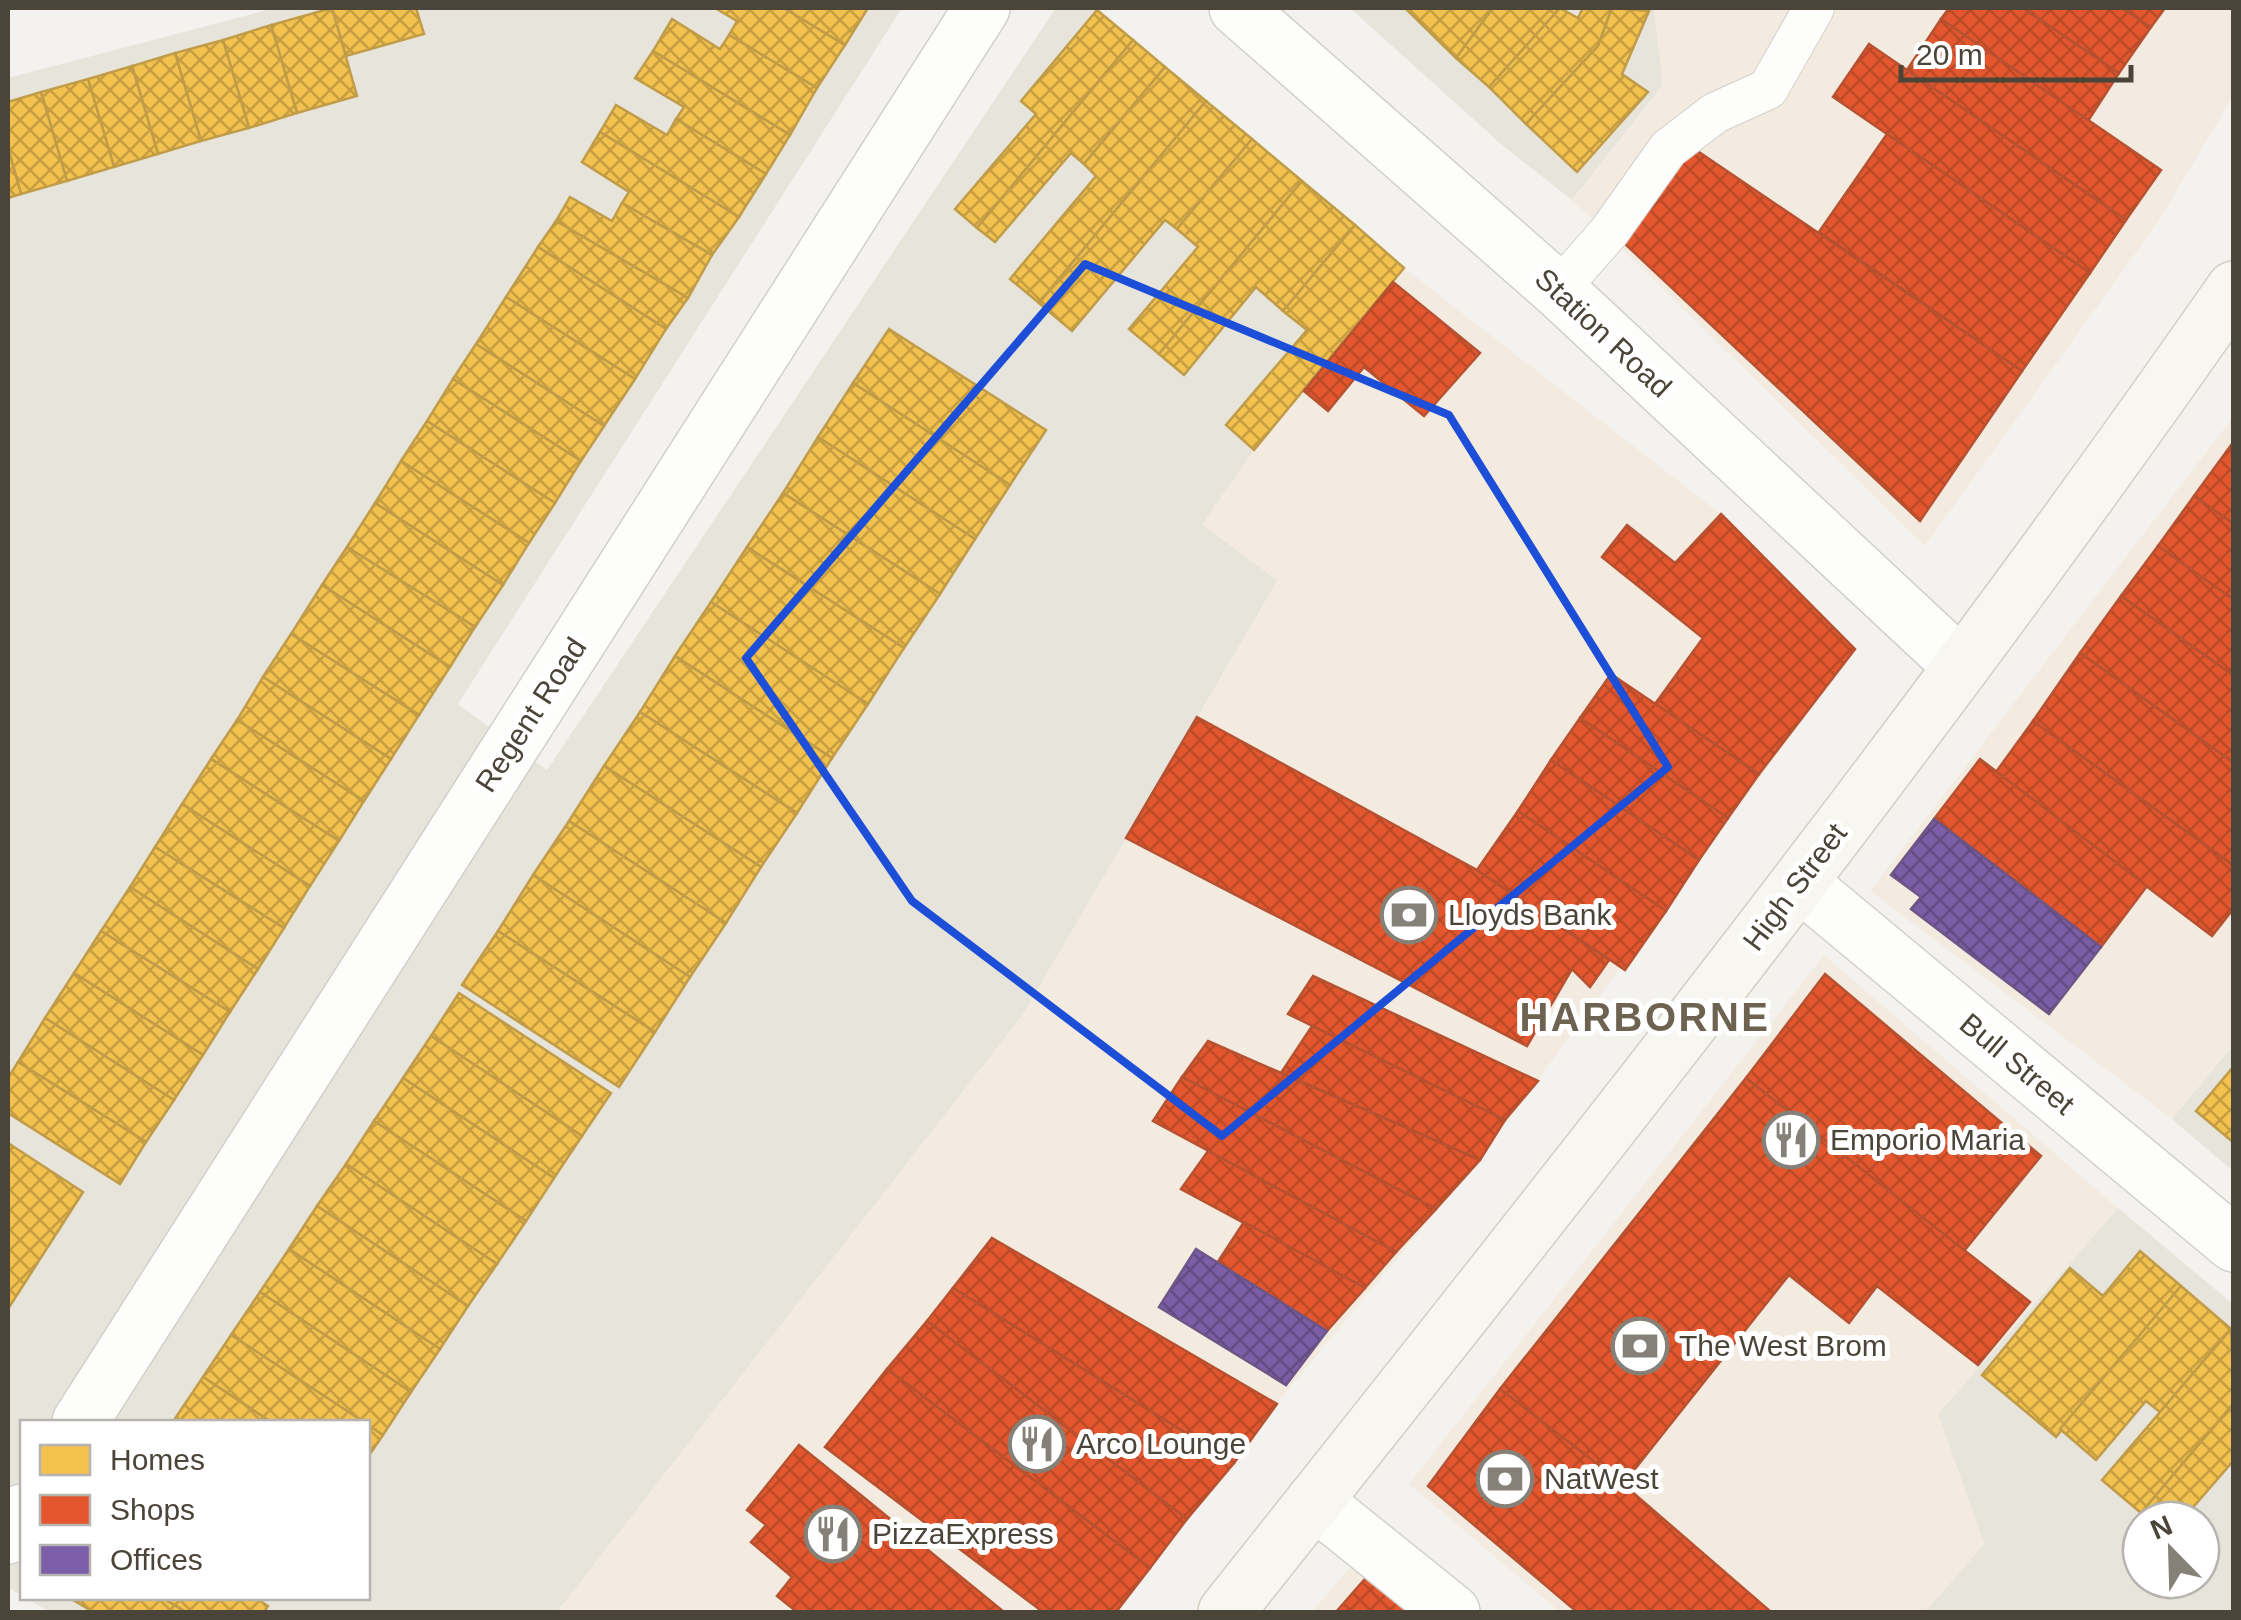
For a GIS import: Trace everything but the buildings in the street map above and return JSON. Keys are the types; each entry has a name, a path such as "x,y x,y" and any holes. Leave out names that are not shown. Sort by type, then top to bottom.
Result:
{"main road":[{"name":"High Street","path":"1226,1612 1800,883 2234,289"}],"street":[{"name":"Regent Road","path":"81,1420 982,8"},
{"name":"Station Road","path":"1238,8 1558,290 1961,666"},
{"name":"Bull Street","path":"1800,883 2234,1244"},
{"path":"1314,1501 1452,1612"}],"lane":[{"path":"1558,290 1610,232 1668,148 1716,113 1768,90 1814,8"}],"highlighted area":[{"path":"1085,264 1449,415 1668,767 1222,1136 912,901 746,658"}],"shaded area":[{"path":"275,8 902,8 458,704 547,770 1056,8 1097,10 1404,268 1203,525 1278,580 1022,1016 557,1612 50,1612 29,1600 370,1600 370,1420 20,1420 20,1595 8,1587 8,78"},
{"path":"1350,8 1654,8 1663,85 1572,200 1502,145"},
{"path":"1654,8 2233,8 2233,96 2158,222 1925,546 1572,200 1663,86"},
{"path":"1404,268 1721,514 1855,649 1472,1169 1103,1612 557,1612 1022,1016 1278,581 1202,524 1254,450"},
{"path":"2233,417 2233,1045 2172,1119 1870,891"},
{"path":"1824,955 2118,1208 1938,1414 1984,1544 1925,1612 1560,1612 1409,1484"},
{"path":"2233,1045 2233,1171 2172,1119"},
{"path":"2118,1208 2233,1304 2233,1612 1925,1612 1984,1544 1938,1414"},
{"path":"1357,1559 1419,1612 1312,1612"}],"place":[{"name":"Lloyds Bank","path":"1409,915"},
{"name":"Emporio Maria","path":"1791,1140"},
{"name":"The West Brom","path":"1640,1346"},
{"name":"Arco Lounge","path":"1037,1444"},
{"name":"NatWest","path":"1505,1479"},
{"name":"PizzaExpress","path":"833,1534"}],"district":[{"name":"HARBORNE","path":"1645,1017"}]}
